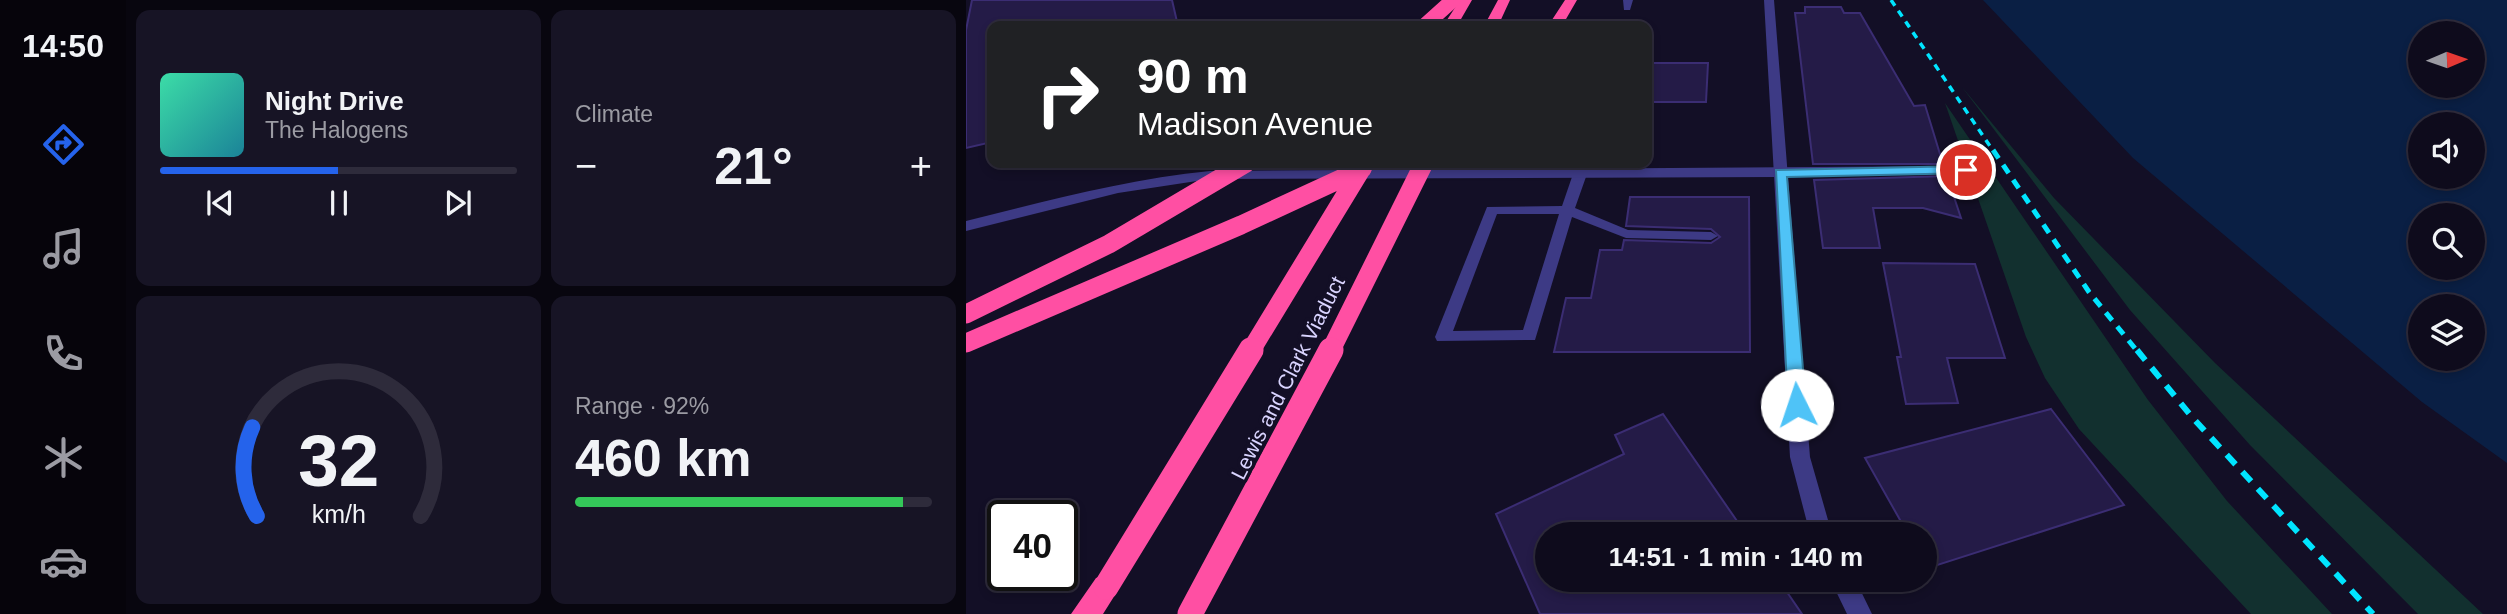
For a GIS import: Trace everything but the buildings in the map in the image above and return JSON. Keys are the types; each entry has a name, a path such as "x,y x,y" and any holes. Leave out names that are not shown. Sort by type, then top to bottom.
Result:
{"highway":[{"path":"1429,21 1452,0"},
{"path":"1453,21 1466,0"},
{"path":"1494,21 1504,0"},
{"path":"1558,21 1571,0"},
{"path":"966,314 1128,233 1203,191 1238,168"},
{"path":"1088,614 1362,168"},
{"path":"966,343 1241,225 1365,168"},
{"name":"Lewis and Clark Viaduct","path":"1191,614 1300,411 1422,168"}],"street":[{"path":"1769,0 1800,457 1818,522"},
{"path":"966,226 1171,178 1344,168 1580,174 1966,170"},
{"path":"1849,592 1860,614"}],"lane":[{"path":"1437,21 1452,0"},
{"path":"1580,174 1567,210 1529,336 1443,337 1492,210 1567,210 1626,234 1712,236"}],"green space":[{"path":"1962,87 2054,198 2215,363 2483,614 2418,614 2250,445 2130,310"},
{"path":"1945,103 2148,400 2227,501 2332,614 2251,614 2079,429 2045,378 2026,337"}],"water":[{"path":"1983,0 2507,0 2507,463 2422,402 2133,158"}],"railway":[{"path":"1891,0 1994,152"},
{"path":"1993,150 2089,292 2138,352"},
{"path":"2137,350 2192,417 2373,614"}],"route":[{"path":"1797,405 1780,173 1966,170"}]}
